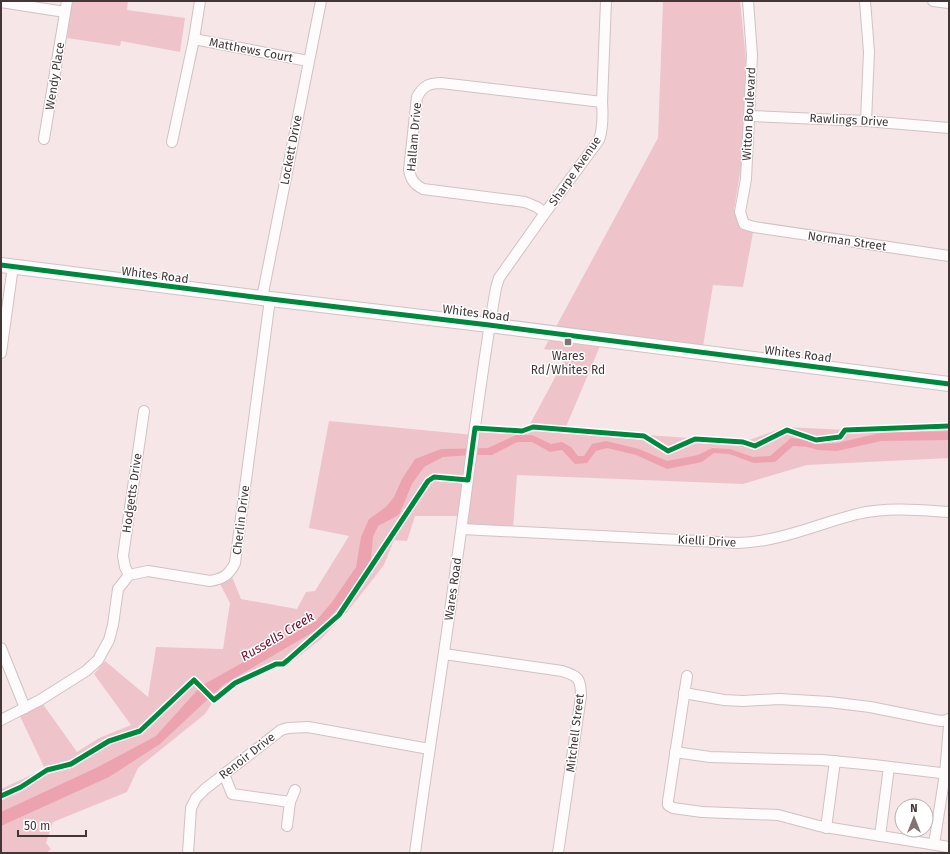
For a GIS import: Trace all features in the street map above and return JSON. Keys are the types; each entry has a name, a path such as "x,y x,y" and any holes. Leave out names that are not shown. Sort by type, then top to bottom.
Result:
{"street":[{"name":"Wendy Place","path":"44,139 67,1"},
{"name":"Matthews Court","path":"172,142 194,39 200,1"},
{"name":"Lockett Drive","path":"266,299 308,61 321,1"},
{"name":"Sharpe Avenue","path":"489,325 496,288 500,278 545,213 599,140 602,126 606,1"},
{"name":"Witton Boulevard","path":"746,225 742,220 740,212 746,179 750,116 752,55 748,1"},
{"path":"865,1 869,52 866,121"},
{"path":"932,1 949,3"},
{"path":"1,2 65,12"},
{"name":"Matthews Court","path":"194,39 308,61"},
{"name":"Hallam Drive","path":"545,213 537,207 525,202 423,188 415,185 411,179 409,170 417,97 425,86 433,83 441,83 602,102"},
{"name":"Rawlings Drive","path":"750,116 866,121 949,128"},
{"name":"Norman Street","path":"746,225 754,228 949,256"},
{"path":"1,354 7,266"},
{"name":"Whites Road","path":"7,266 266,299 489,325 949,384"},
{"name":"Cherlin Drive","path":"129,575 148,571 210,581 225,577 235,563 266,299"},
{"name":"Wares Road","path":"415,853 462,529 470,457 489,325"},
{"name":"Hodgetts Drive","path":"129,575 125,567 123,556 144,411"},
{"name":"Kielli Drive","path":"462,529 738,543 755,542 805,530 859,514 892,509 949,512"},
{"path":"1,720 40,700 86,671 98,660 105,650 111,633 118,589 129,575"},
{"path":"1,648 25,708"},
{"name":"Mitchell Street","path":"444,654 562,671 574,674 578,678 581,696 558,853"},
{"path":"687,676 668,805 673,808 702,812 778,815 826,828 880,836 936,848 949,847"},
{"path":"684,693 743,701 779,699 829,702 870,707 942,721 949,719"},
{"path":"936,848 947,774 949,726"},
{"name":"Renoir Drive","path":"188,853 190,808 196,798 205,789 281,730 288,728 308,727 429,750"},
{"path":"675,752 710,757 835,761 947,774"},
{"path":"826,828 835,761"},
{"path":"880,836 889,767"},
{"path":"224,774 232,794 290,802"},
{"path":"287,826 290,802 295,790"}],"shaded area":[{"path":"72,1 128,1 127,10 185,18 180,52 121,41 120,46 67,38"},
{"path":"663,1 740,1 746,60 742,161 734,210 740,212 754,227 743,287 713,285 702,352 603,339 565,429 743,442 786,427 845,430 949,426 949,458 807,465 743,484 517,475 513,529 462,526 463,516 415,516 407,541 394,540 384,565 347,612 321,639 287,666 283,664 276,664 235,683 214,700 205,714 138,768 127,792 53,822 46,843 51,849 46,853 1,853 1,789 40,771 44,767 18,712 40,700 77,752 99,738 131,725 94,674 105,661 148,697 156,647 223,649 230,603 218,580 230,572 241,599 297,609 306,592 315,591 349,536 309,528 329,421 474,435 475,428 522,431 529,426 568,353 544,349 658,138"},
{"path":"949,431 949,440 881,441 837,451 793,446 775,462 754,463 729,454 714,453 702,462 667,469 636,455 607,448 596,451 587,463 575,464 562,450 550,452 532,442 517,442 492,455 443,457 424,467 412,484 399,515 378,526 373,537 371,560 367,568 342,604 320,628 223,685 160,744 109,777 1,826 1,812 98,767 156,736 201,686 316,621 332,602 356,567 361,537 369,519 386,507 394,497 402,479 415,459 441,449 488,448 516,435 532,435 551,444 562,442 571,447 578,456 584,456 592,444 606,441 639,449 667,461 698,455 712,448 730,449 753,457 770,456 791,438 809,440 820,444 837,443 880,433"}],"cycle path":[{"path":"1,265 489,325 949,384"},
{"path":"1,796 21,787 47,770 71,764 109,741 140,731 194,680 214,700 235,683 276,664 283,664 339,615 428,481 434,477 468,480 475,428 522,431 533,427 644,436 668,451 695,439 743,442 755,446 787,430 816,440 840,437 845,430 949,426"}],"place":[{"name":"Wares Rd/Whites Rd","path":"568,342"}],"water label":[{"name":"Russells Creek","path":"277,636"}]}
